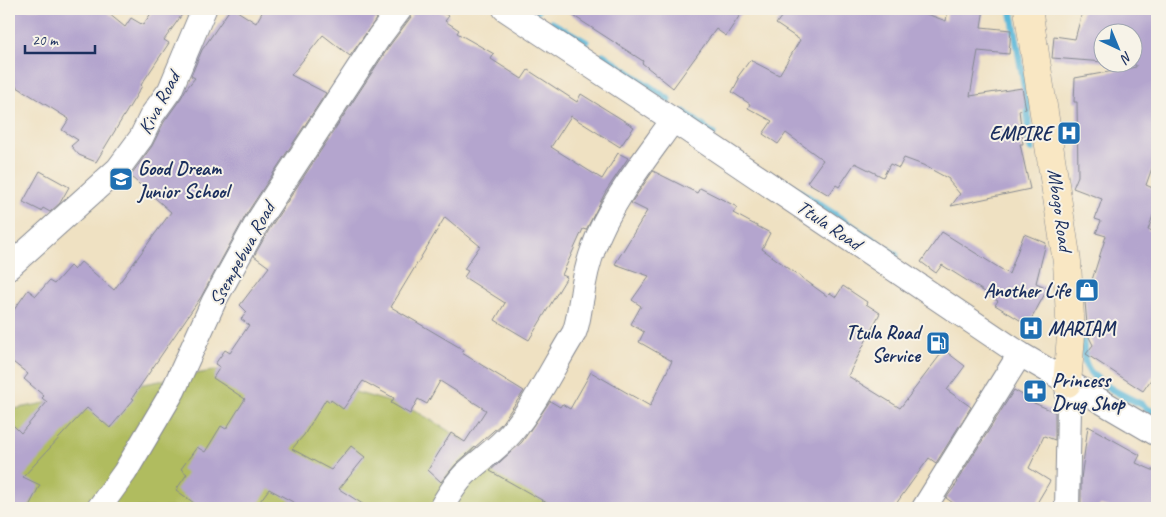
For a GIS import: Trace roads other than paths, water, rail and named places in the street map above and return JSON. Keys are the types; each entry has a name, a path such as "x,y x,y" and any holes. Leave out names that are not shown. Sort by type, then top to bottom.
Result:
{"street":[{"name":"Kiva Road","path":"9,267 118,169 141,138 152,115 170,90 204,9"},
{"name":"Ssempebwa Road","path":"99,508 125,472 173,391 214,301 258,221 379,37 400,9"},
{"name":"Ttula Road","path":"505,9 1020,354 1157,434"},
{"name":"Mbogo Road","path":"1028,9 1067,262 1071,336 1067,383"},
{"path":"441,508 454,486 464,475 496,449 517,426 574,333 579,321 584,282 594,246 608,217 625,189 673,120"},
{"path":"924,508 1020,354"},
{"path":"1067,383 1069,407 1067,508"}],"waterway":[{"path":"533,9 537,11"},
{"path":"1011,9 1028,107 1028,135"},
{"path":"552,23 586,42"},
{"path":"603,55 669,100"},
{"path":"684,112 713,134"},
{"path":"1029,140 1031,149"},
{"path":"785,182 896,255"},
{"path":"1083,341 1085,362 1090,372 1111,389 1143,405"},
{"path":"1146,408 1157,414"}],"place":[{"name":"EMPIRE","path":"1069,133"},
{"name":"Good Dream Junior School","path":"121,179"},
{"name":"Another Life","path":"1087,290"},
{"name":"MARIAM","path":"1031,328"},
{"name":"Ttula Road Service","path":"938,343"},
{"name":"Princess Drug Shop","path":"1035,391"}]}
